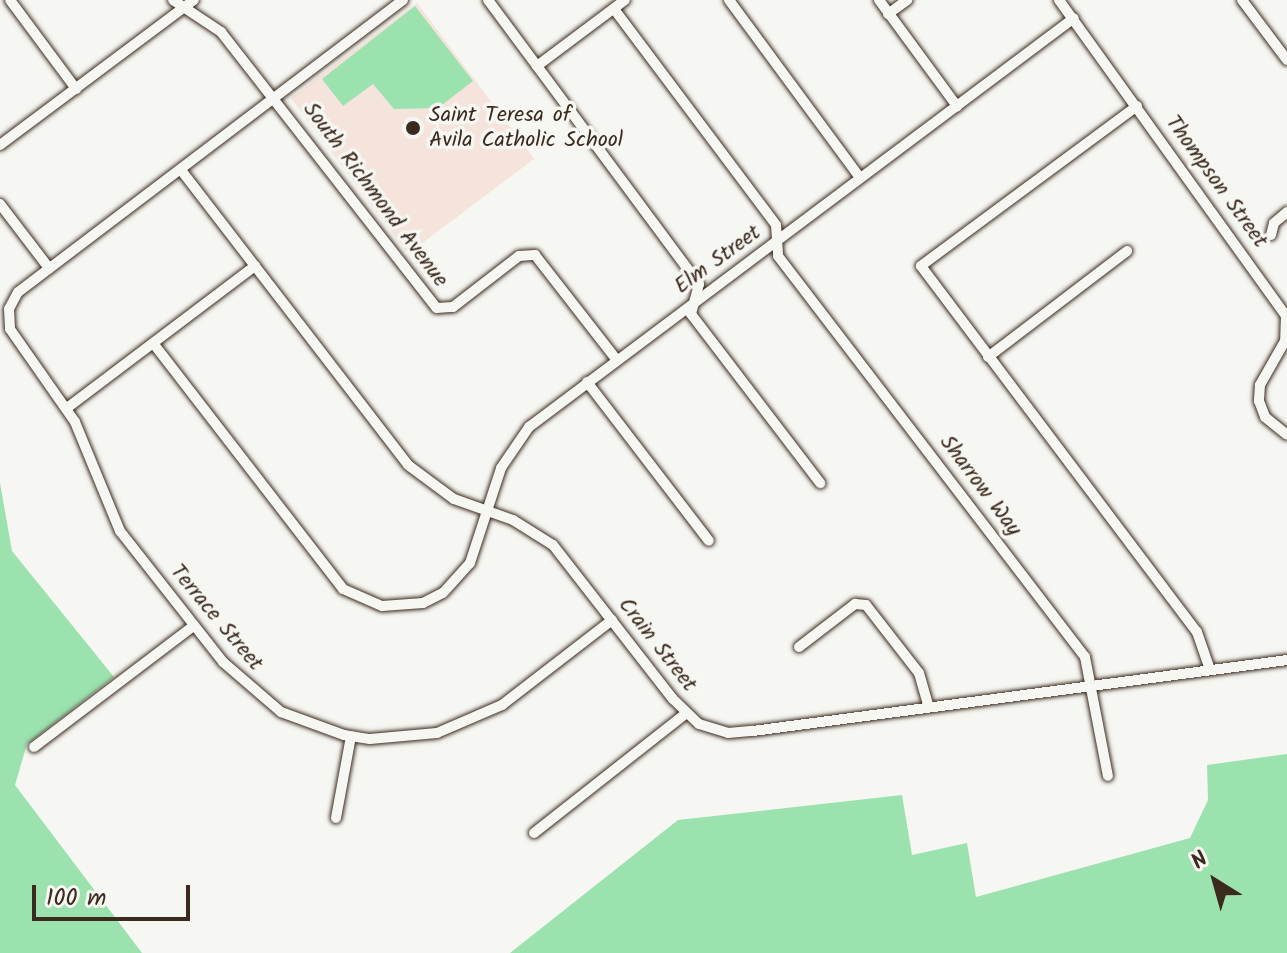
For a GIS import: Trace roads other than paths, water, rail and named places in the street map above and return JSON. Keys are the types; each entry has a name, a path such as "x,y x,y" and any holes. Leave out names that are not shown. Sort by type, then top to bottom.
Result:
{"street":[{"path":"10,0 76,89"},
{"name":"South Richmond Avenue","path":"173,0 190,3 221,32 276,98 437,308 447,310 519,256 535,255 616,359"},
{"path":"0,204 49,268 403,0"},
{"path":"488,0 699,284 691,314 820,483"},
{"path":"537,66 625,0"},
{"path":"729,0 860,178"},
{"path":"879,0 957,106"},
{"path":"888,14 907,0"},
{"name":"Thompson Street","path":"1059,0 1286,316 1285,341 1260,385 1259,401 1265,417 1287,435"},
{"path":"1242,0 1286,55"},
{"path":"0,145 190,3"},
{"name":"Sharrow Way","path":"614,9 776,225 778,256 1085,657 1093,684 1108,776"},
{"name":"Elm Street","path":"153,343 343,589 363,600 399,607 423,603 452,586 470,563 501,468 519,436 616,359 1074,18"},
{"path":"1137,106 921,266 1197,632 1209,667"},
{"name":"Crain Street","path":"181,170 408,465 454,499 513,520 553,545 685,714 699,724 728,733 1209,667 1287,660"},
{"path":"1271,235 1274,223 1287,212"},
{"path":"988,357 1127,251"},
{"path":"67,408 255,266"},
{"name":"Terrace Street","path":"49,268 12,299 10,329 67,408 120,531 192,627 238,678 269,703 314,726 351,736 404,739 475,719 502,705 612,620"},
{"path":"587,382 709,541"},
{"path":"799,647 855,604 866,605 925,683 929,707"},
{"path":"34,747 192,627"},
{"path":"534,833 685,714"},
{"path":"336,818 351,736"}],"place":[{"name":"Saint Teresa of Avila Catholic School","path":"413,128"}]}
